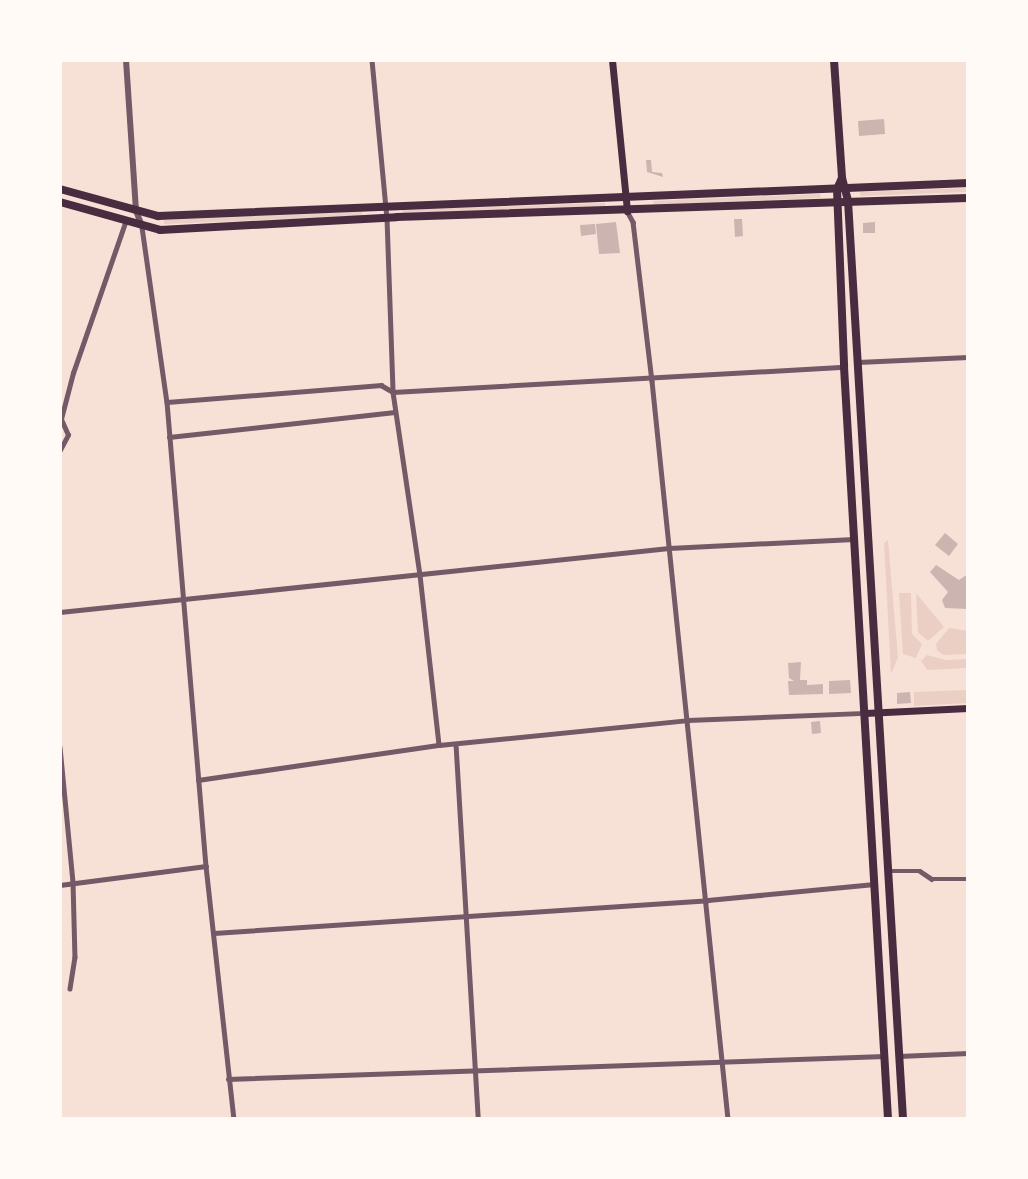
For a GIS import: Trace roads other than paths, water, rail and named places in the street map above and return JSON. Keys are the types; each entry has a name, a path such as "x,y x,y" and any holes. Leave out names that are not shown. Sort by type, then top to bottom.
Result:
{"main road":[{"path":"612,60 623,198 627,211"},
{"path":"834,60 842,178 847,189 848,201 903,1119"},
{"path":"842,178 837,189 837,202 844,367 888,1119"},
{"path":"60,189 158,216 968,183"},
{"path":"60,202 125,223 160,230 387,218 968,198"},
{"path":"865,713 968,708"}],"street":[{"path":"126,60 136,211 142,227 167,402 206,866 234,1119"},
{"path":"372,60 387,218 393,392 420,575 439,745"},
{"path":"627,211 633,222 652,381 708,900 728,1119"},
{"path":"61,450 68,435 61,418 70,384 125,223"},
{"path":"858,362 968,357"},
{"path":"167,402 381,385 393,392 652,381 844,367"},
{"path":"170,437 395,412"},
{"path":"60,612 669,548 854,539"},
{"path":"198,780 439,745 688,720 865,713"},
{"path":"456,744 478,1119"},
{"path":"60,747 73,882 75,957 70,989"},
{"path":"60,885 206,866"},
{"path":"889,871 920,871 932,879 968,879"},
{"path":"214,933 708,900 874,884"},
{"path":"899,1056 968,1053"},
{"path":"228,1079 885,1056"}]}
